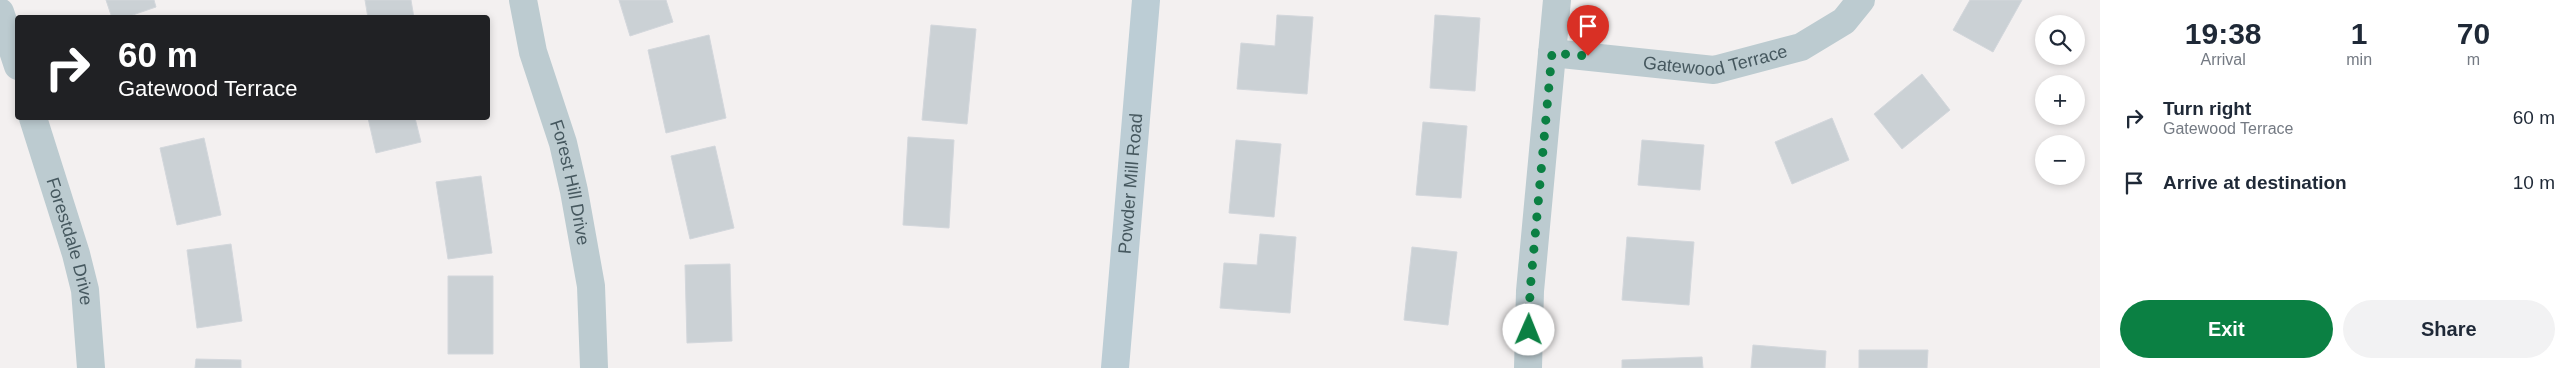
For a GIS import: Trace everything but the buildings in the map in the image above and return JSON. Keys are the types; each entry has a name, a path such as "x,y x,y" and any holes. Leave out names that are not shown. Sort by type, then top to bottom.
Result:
{"main road":[{"name":"Powder Mill Road","path":"1115,368 1146,0"}],"street":[{"name":"Forest Hill Drive","path":"523,0 533,52 563,143 574,191 591,286 594,368"},
{"path":"1528,368 1530,291 1557,0"},
{"name":"Gatewood Terrace","path":"1552,53 1714,70 1802,47 1844,21 1861,0"},
{"path":"0,12 15,57"},
{"name":"Forestdale Drive","path":"34,120 76,254 85,290 91,368"}],"route":[{"path":"1529,330 1530,291 1552,53 1588,56"}]}
